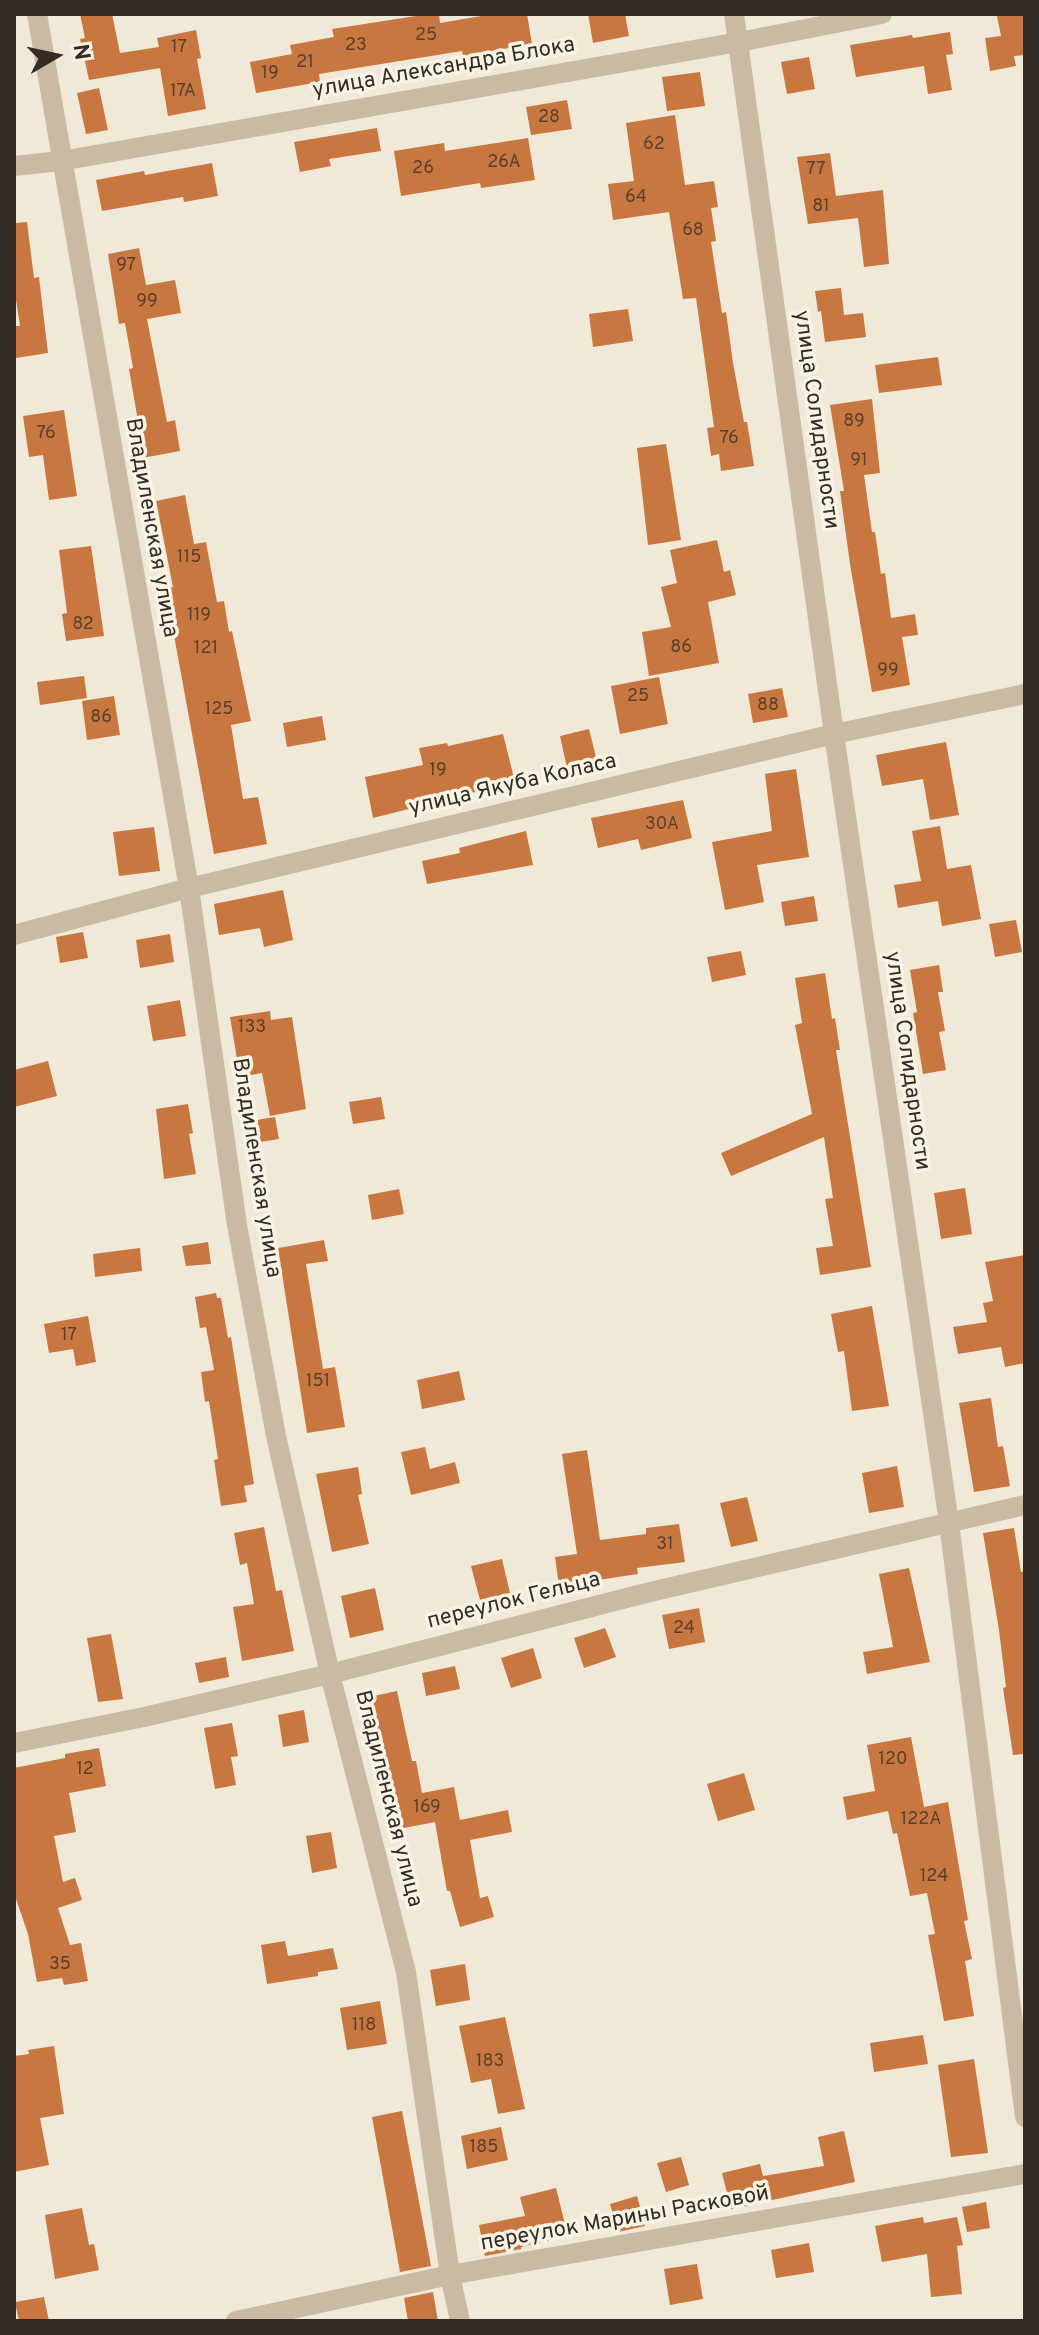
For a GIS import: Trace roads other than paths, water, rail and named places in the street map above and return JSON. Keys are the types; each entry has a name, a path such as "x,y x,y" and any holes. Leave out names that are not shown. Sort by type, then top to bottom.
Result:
{"street":[{"name":"Владиленская улица","path":"37,14 189,888 237,1225 276,1436 330,1674 406,1972 450,2275 460,2321"},
{"name":"улица Солидарности","path":"734,14 834,734 949,1523 1025,2117"},
{"name":"улица Александра Блока","path":"14,166 61,161 882,14"},
{"name":"улица Якуба Коласа","path":"14,935 189,888 834,734 1025,694"},
{"name":"переулок Гельца","path":"14,1743 330,1674 646,1593 1025,1505"},
{"name":"переулок Марины Расковой","path":"236,2321 450,2275 1025,2174"}]}
